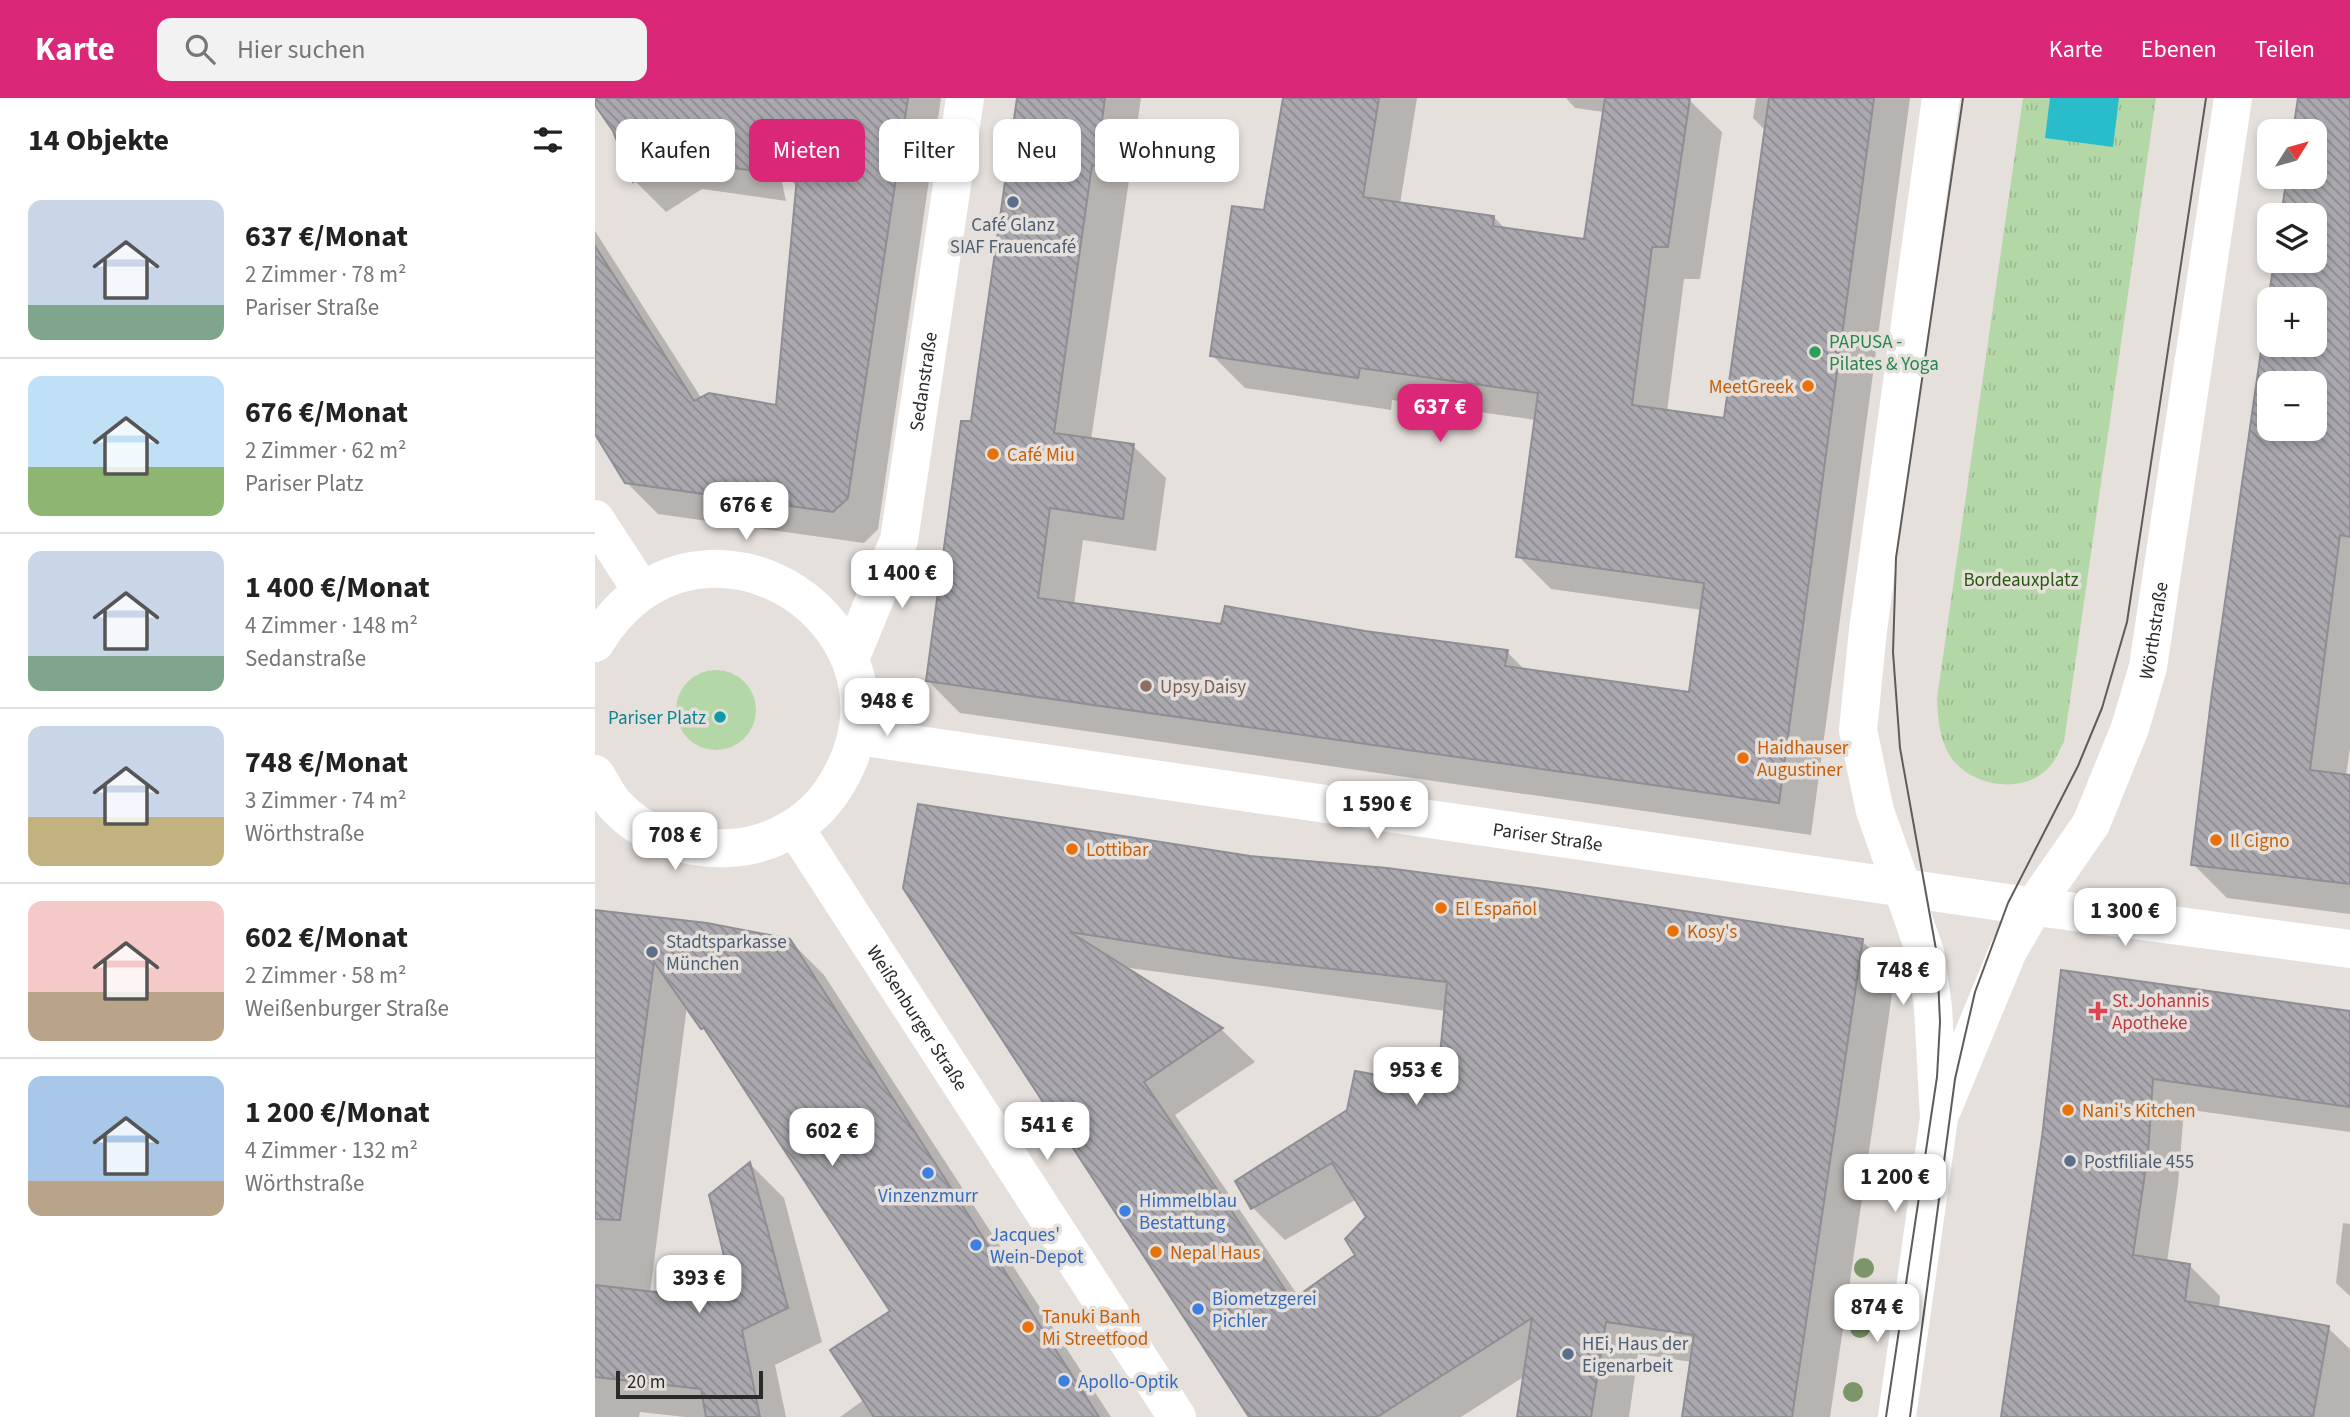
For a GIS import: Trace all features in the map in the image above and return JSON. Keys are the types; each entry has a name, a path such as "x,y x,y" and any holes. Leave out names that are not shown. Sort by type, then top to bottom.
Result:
{"street":[{"name":"Sedanstraße","path":"850,659 899,540 965,98"},
{"name":"Wörthstraße","path":"1897,1417 1939,1118 1933,1007 1926,951 1905,887 1875,811 1858,730 1868,630 1941,98"},
{"name":"Wörthstraße","path":"1939,1118 2008,951 2034,906 2091,824 2130,728 2148,667 2233,98"},
{"path":"595,519 642,591"},
{"path":"595,643 610,619 642,591 679,573 721,568 762,575 799,594 829,622 850,659 859,697 857,736 845,772 824,803 795,828 750,847 702,849 655,835 616,806 595,774"},
{"name":"Pariser Straße","path":"857,736 2350,949"},
{"name":"Weißenburger Straße","path":"795,828 1177,1417"}],"green space":[{"name":"Bordeauxplatz","path":"2023,98 2156,98 2064,742 2052,764 2039,775 2027,781 1998,784 1971,775 1959,767 1950,756 1941,735 1937,698"},
{"path":"708,670 724,670 745,681 756,702 756,718 745,739 724,750 708,750 694,744 682,732 676,718 676,702 682,688 694,676"}],"water":[{"path":"2050,98 2119,98 2113,147 2045,138"}],"building":[{"path":"595,98 908,98 905,119 879,119 879,182 895,182 848,498 833,512 625,483 595,434 595,246 694,401 709,393 776,405 797,182 865,182 865,119 749,119 749,170 735,168 735,119 616,119 616,139 595,105"},
{"path":"1017,98 1105,98 1102,119 1095,119 1095,166 1092,165 1054,433 1134,444 1123,519 1050,508 1038,598 1221,624 1225,606 1365,631 1508,650 1505,666 1689,692 1704,583 1516,557 1538,393 1360,368 1358,378 1210,356 1232,206 1264,210 1283,98 1379,98 1363,197 1494,216 1493,226 1584,239 1605,98 1690,98 1668,247 1652,247 1632,405 1724,418 1769,98 1874,98 1779,803 926,681 961,421 971,421 1005,182 1081,182 1081,119 1014,119"},
{"path":"2298,98 2350,98 2350,537 2340,535 2310,770 2350,775 2350,884 2191,865 2212,692 2257,379 2257,441 2327,441 2327,371 2258,371 2260,357 2327,357 2327,287 2270,287 2272,273 2327,273 2327,203 2283,203 2285,189 2327,189 2327,119 2295,119"},
{"path":"918,804 1250,856 1387,868 1544,889 1863,939 1792,1417 1682,1417 1694,1335 1606,1322 1591,1417 1517,1417 1532,1318 1377,1417 1249,1417 903,888","holes":["1070,932 1235,958 1447,982 1437,1086 1355,1071 1347,1110 1235,1181 1251,1209 1332,1163 1366,1217 1345,1239 1355,1255 1292,1300 1144,1082 1223,1028"]},
{"path":"595,910 707,923 790,939 1099,1417 874,1417 830,1350 890,1311 704,1028 701,1029 654,962 620,1220 595,1219"},
{"path":"2061,970 2350,1011 2350,1107 2153,1079 2148,1153 2133,1255 2190,1264 2185,1301 2329,1326 2313,1417 2001,1417 2042,1137"},
{"path":"750,1162 788,1308 742,1330 760,1417 706,1417 701,1389 595,1377 595,1285 735,1301 709,1195"}],"tram line":[{"path":"1886,1417 1937,1077 1940,1022 1937,955 1900,748 1893,652 1896,558 1963,98"},
{"path":"1910,1417 1955,1079 1975,992 2008,903 2078,766 2102,708 2127,622 2206,98"}],"place":[{"name":"Café Glanz SIAF Frauencafé","path":"1013,202"},
{"name":"PAPUSA - Pilates & Yoga","path":"1815,352"},
{"name":"MeetGreek","path":"1808,386"},
{"name":"Café Miu","path":"993,454"},
{"name":"Upsy Daisy","path":"1146,686"},
{"name":"Pariser Platz","path":"720,717"},
{"name":"Haidhauser Augustiner","path":"1743,758"},
{"name":"Il Cigno","path":"2216,840"},
{"name":"Lottibar","path":"1072,849"},
{"name":"El Español","path":"1441,908"},
{"name":"Kosy's","path":"1673,931"},
{"name":"Stadtsparkasse München","path":"652,952"},
{"name":"St. Johannis Apotheke","path":"2098,1011"},
{"name":"Nani's Kitchen","path":"2068,1110"},
{"name":"Postfiliale 455","path":"2070,1161"},
{"name":"Vinzenzmurr","path":"928,1173"},
{"name":"Himmelblau Bestattung","path":"1125,1211"},
{"name":"Jacques' Wein-Depot","path":"976,1245"},
{"name":"Nepal Haus","path":"1156,1252"},
{"name":"Biometzgerei Pichler","path":"1198,1309"},
{"name":"Tanuki Banh Mi Streetfood","path":"1028,1327"},
{"name":"HEi, Haus der Eigenarbeit","path":"1568,1354"},
{"name":"Apollo-Optik","path":"1064,1381"}]}
